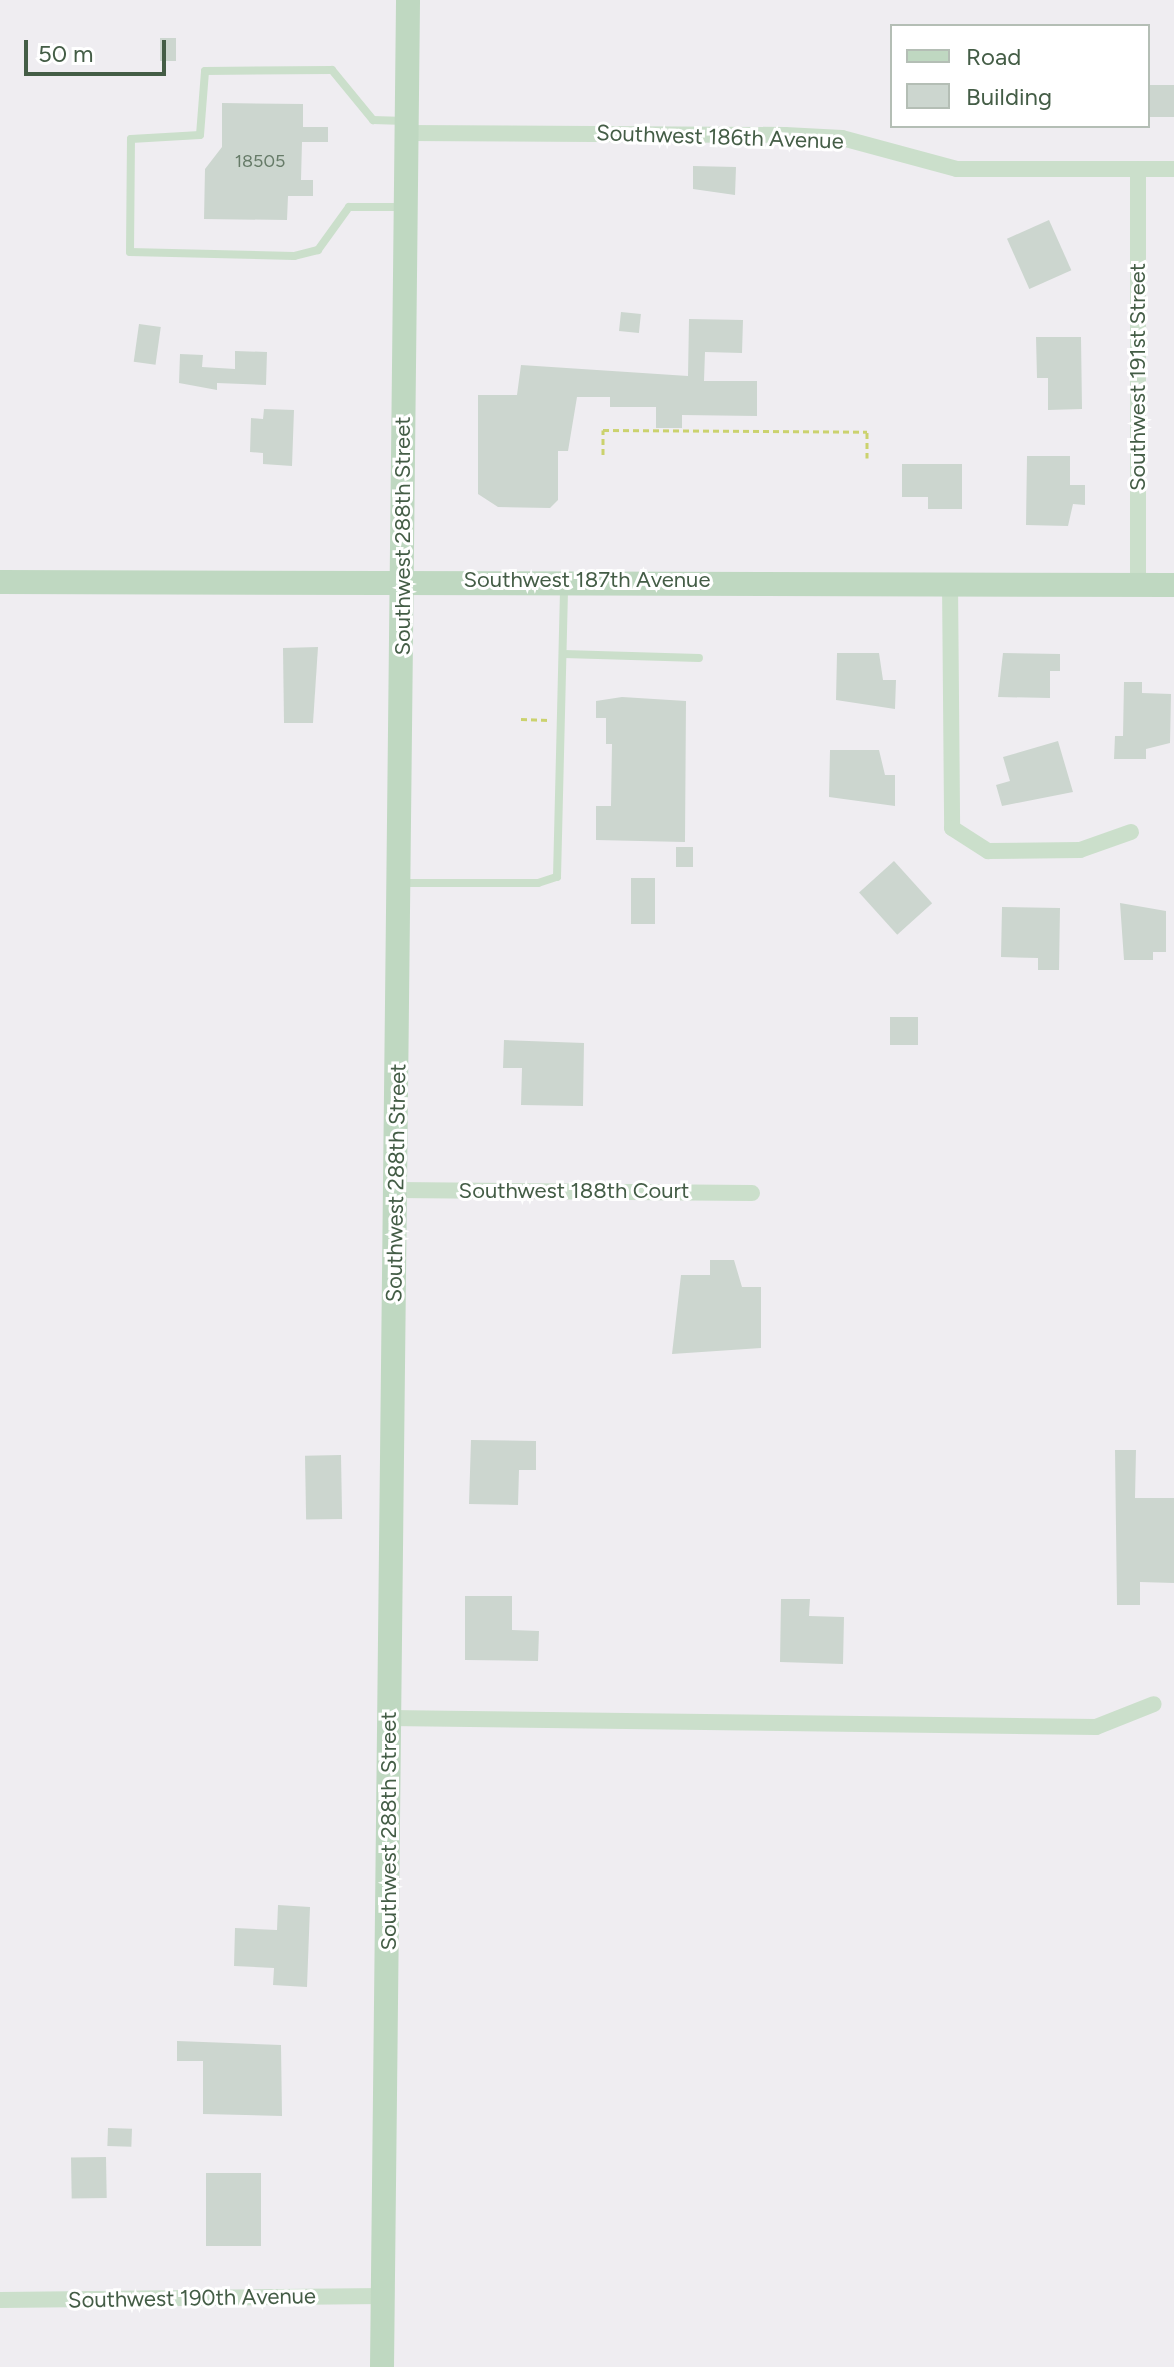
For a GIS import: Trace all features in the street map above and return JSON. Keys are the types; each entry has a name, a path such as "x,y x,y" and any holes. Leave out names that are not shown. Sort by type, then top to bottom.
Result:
{"street":[{"name":"Southwest 288th Street","path":"382,2367 408,0"},
{"name":"Southwest 186th Avenue","path":"406,127 842,138 957,169 1174,169"},
{"name":"Southwest 191st Street","path":"1138,169 1138,584"},
{"name":"Southwest 187th Avenue","path":"0,582 564,580 1174,585"},
{"path":"950,583 952,828 988,851 1080,850 1131,832"},
{"name":"Southwest 188th Court","path":"396,1190 752,1193"},
{"path":"389,1718 1096,1727 1154,1704"},
{"name":"Southwest 190th Avenue","path":"0,2300 383,2296"}],"lane":[{"path":"405,207 349,207 318,250 294,256 130,252 131,139 200,135 204,79 212,68 332,70 373,120 406,127"},
{"path":"400,883 538,883 557,877 564,720 564,580"},
{"path":"564,654 699,658"}],"path":[{"path":"603,455 603,430 867,432 867,458"},
{"path":"521,719 564,720"}],"building":[{"path":"160,38 176,38 176,61 160,61"},
{"path":"1150,85 1174,85 1174,117 1150,117"},
{"path":"222,103 303,104 303,127 328,127 328,142 302,142 301,180 313,180 313,196 288,196 287,220 204,219 205,169 222,147"},
{"path":"693,166 736,167 735,195 693,189"},
{"path":"1049,220 1071,270 1029,289 1007,239"},
{"path":"621,312 641,314 639,333 619,331"},
{"path":"689,319 743,320 742,353 705,352 704,381 757,381 757,416 682,415 682,428 656,428 656,407 610,407 610,397 577,397 568,451 558,451 558,500 550,508 498,507 478,494 478,395 517,395 521,365 688,376"},
{"path":"139,324 161,327 155,365 134,362"},
{"path":"1036,337 1081,337 1082,409 1048,410 1048,378 1037,378"},
{"path":"235,351 267,352 266,385 217,383 217,390 179,383 180,354 203,355 202,367 235,369"},
{"path":"264,409 294,410 292,466 263,464 263,453 250,452 251,418 263,419"},
{"path":"1027,456 1070,456 1070,485 1085,485 1085,505 1073,504 1068,526 1026,525"},
{"path":"902,464 962,464 962,509 928,509 928,497 902,497"},
{"path":"318,647 313,723 284,723 283,648"},
{"path":"837,653 879,653 883,680 896,680 895,709 836,700"},
{"path":"1003,653 1060,654 1060,671 1050,671 1050,698 998,697"},
{"path":"1124,682 1142,682 1142,693 1171,694 1170,743 1146,749 1146,759 1114,759 1115,736 1123,736"},
{"path":"622,697 686,701 685,842 596,840 596,806 611,806 612,744 606,744 606,718 596,718 596,701"},
{"path":"1058,741 1073,792 1002,806 996,785 1010,781 1003,757"},
{"path":"830,750 879,750 885,775 895,775 895,806 829,797"},
{"path":"676,847 693,847 693,867 676,867"},
{"path":"894,861 932,903 897,935 859,892"},
{"path":"631,878 655,878 655,924 631,924"},
{"path":"1120,903 1166,911 1166,952 1153,952 1153,960 1124,960"},
{"path":"1002,907 1060,908 1059,970 1038,970 1038,958 1001,957"},
{"path":"890,1017 918,1017 918,1045 890,1045"},
{"path":"504,1040 584,1043 583,1106 521,1105 522,1068 503,1068"},
{"path":"710,1260 734,1260 742,1287 761,1287 761,1348 672,1354 681,1275 710,1275"},
{"path":"471,1440 536,1441 536,1470 519,1470 518,1505 469,1504"},
{"path":"1115,1450 1136,1450 1135,1498 1174,1498 1174,1583 1140,1582 1140,1605 1117,1605"},
{"path":"341,1455 342,1519 306,1520 305,1456"},
{"path":"465,1596 512,1596 512,1630 539,1631 538,1661 465,1660"},
{"path":"781,1599 810,1599 809,1616 844,1617 843,1664 780,1662"},
{"path":"278,1905 310,1907 307,1987 273,1985 274,1968 234,1966 235,1928 277,1930"},
{"path":"177,2041 281,2045 282,2116 203,2114 203,2061 177,2061"},
{"path":"108,2128 132,2129 131,2147 107,2146"},
{"path":"106,2157 107,2198 72,2199 71,2158"},
{"path":"206,2173 261,2173 261,2246 206,2246"}]}
